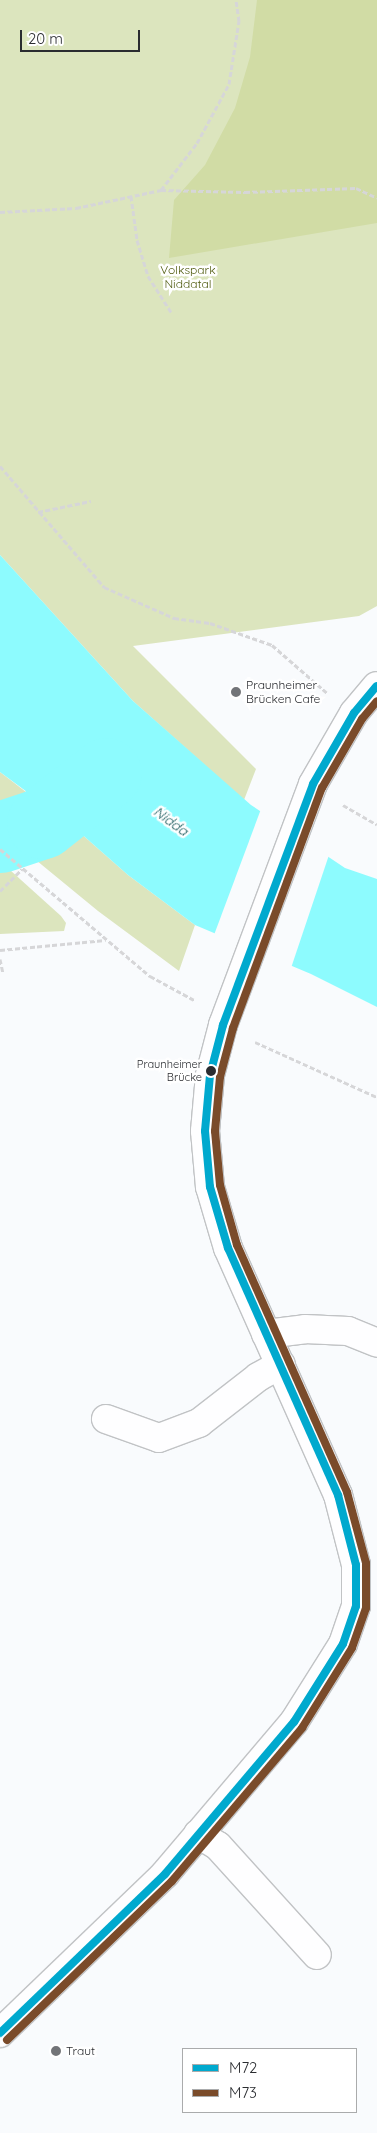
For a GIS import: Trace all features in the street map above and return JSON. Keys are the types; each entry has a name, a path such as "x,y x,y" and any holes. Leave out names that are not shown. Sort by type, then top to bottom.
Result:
{"main road":[{"path":"0,2033 165,1874 294,1722 343,1644 356,1606 356,1565 338,1494 266,1334 217,1218 210,1187 205,1131 210,1076 237,987 313,784 354,713 377,686"},
{"path":"266,1334 304,1329 348,1331 377,1343"},
{"path":"106,1419 159,1438 199,1423 258,1377 281,1364"},
{"path":"198,1834 218,1846 317,1955"}],"path":[{"path":"160,190 197,143 229,84 239,21 236,0"},
{"path":"0,212 76,208 160,190 245,192 356,188 377,198"},
{"path":"131,196 137,240 148,276 171,312"},
{"path":"0,466 104,587 174,618 210,623 272,645 329,694"},
{"path":"38,512 91,501"},
{"path":"338,802 377,825"},
{"path":"0,849 150,976 199,1002"},
{"path":"0,891 22,869"},
{"path":"0,950 107,940"},
{"path":"0,959 3,973"},
{"path":"248,1038 377,1097"}],"green space":[{"name":"Volkspark Niddatal","path":"0,0 377,0 377,606 359,616 133,646 256,769 244,800 133,701 0,555"},
{"path":"257,0 377,0 377,223 169,258 174,200 205,165 235,108 250,57"},
{"path":"0,772 39,802 0,809"},
{"path":"69,823 128,875 195,925 179,971 98,911 14,842"},
{"path":"0,861 61,916 66,923 64,931 0,934"}],"water":[{"name":"Nidda","path":"0,555 133,701 251,805 345,868 377,879 377,1007 311,974 195,925 128,875 69,823 0,772"}],"pier":[{"path":"261,809 329,855 291,968 214,935"}],"waterway":[{"path":"0,837 42,823 106,773"}],"transit line":[{"name":"M72","path":"0,2033 165,1874 294,1722 343,1644 356,1606 356,1565 338,1495 228,1248 210,1187 205,1131 210,1075 223,1025 313,784 354,713 377,686"},
{"name":"M73","path":"7,2040 172,1881 302,1728 352,1648 366,1608 366,1563 347,1492 237,1245 220,1185 215,1131 220,1077 233,1028 322,788 362,719 377,701"}],"place":[{"name":"Praunheimer Brücken Cafe","path":"236,692"},
{"name":"Praunheimer Brücke","path":"211,1071"},
{"name":"Traut","path":"56,2051"}]}
